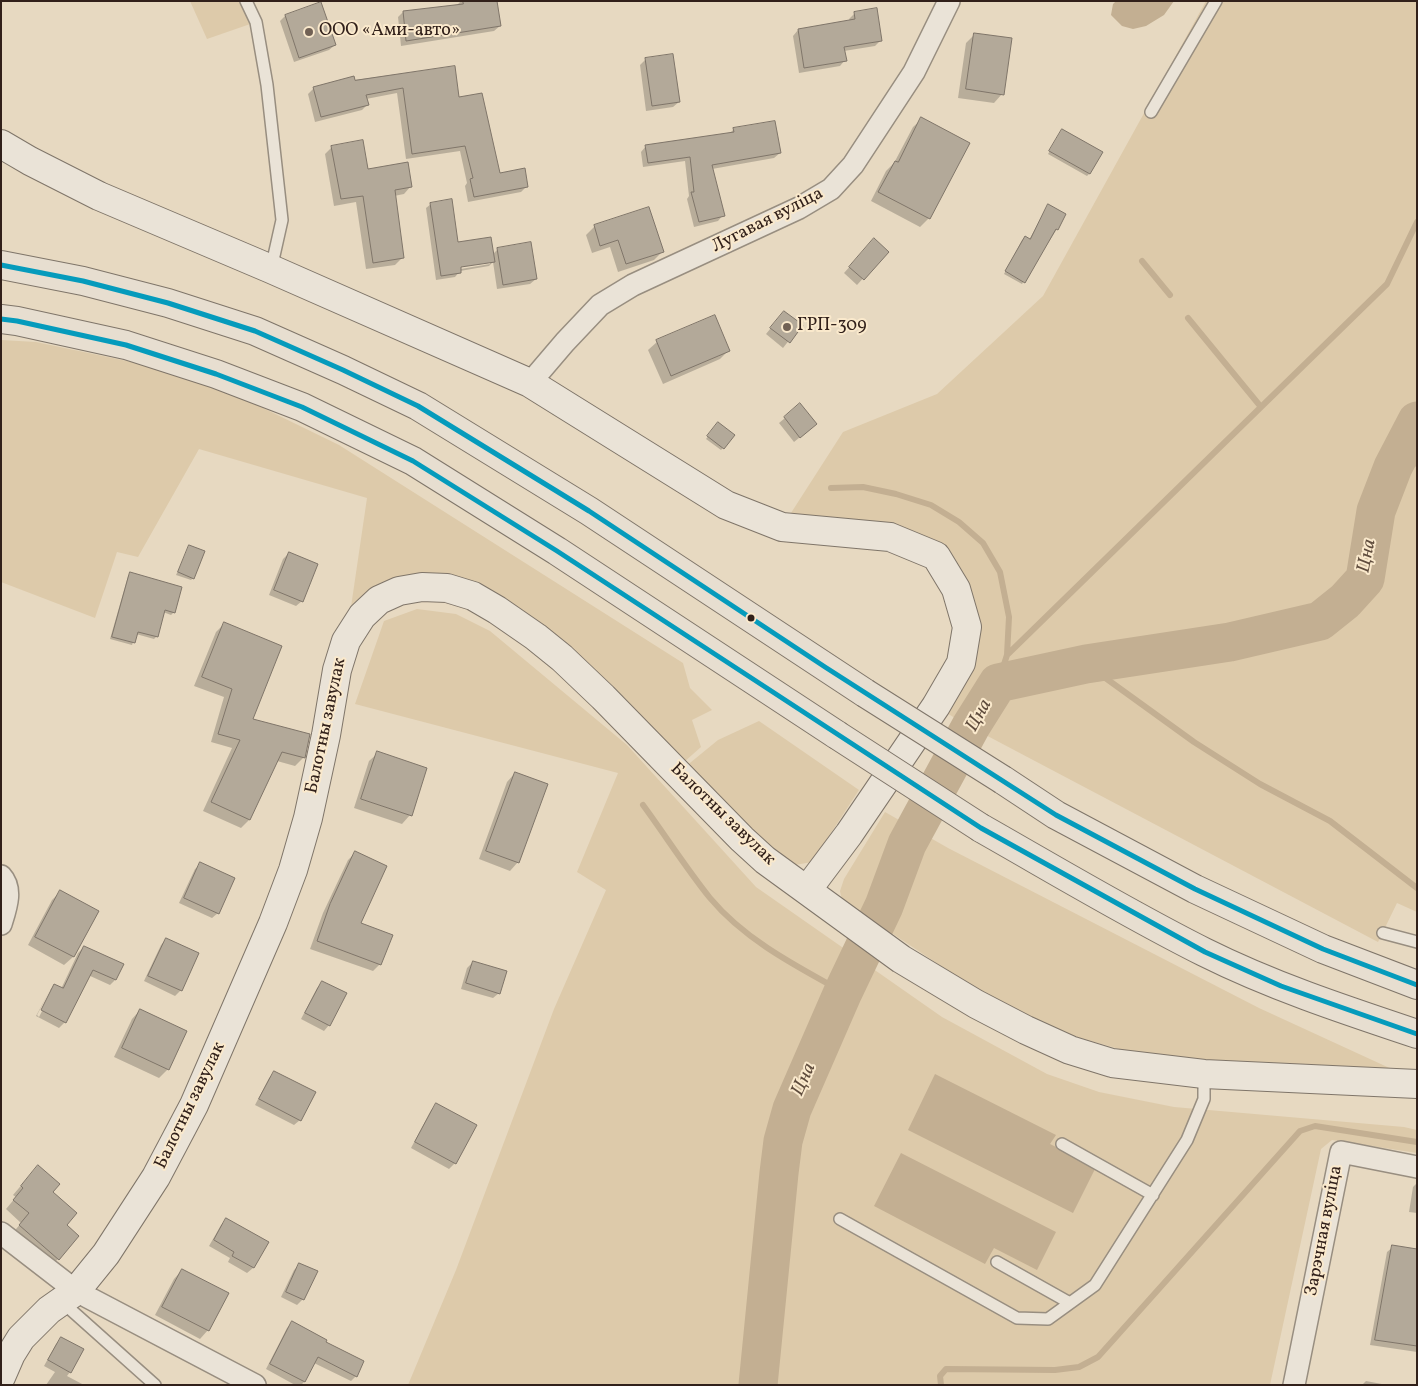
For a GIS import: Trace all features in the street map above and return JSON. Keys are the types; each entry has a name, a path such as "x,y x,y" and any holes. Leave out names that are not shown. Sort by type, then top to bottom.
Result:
{"highway":[{"path":"1,265 83,281 149,298 255,331 418,406 589,511 865,693 1056,815 1195,889 1323,949 1417,985"},
{"path":"1,319 126,345 216,374 302,407 405,457 557,551 981,828 1205,952 1281,986 1417,1034"}],"main road":[{"path":"1,144 99,196 530,383 726,505 782,527 890,537 936,556 956,589 967,627 961,663 936,706 849,834 807,890"},
{"name":"Балотны завулак","path":"1,1377 11,1354 21,1338 34,1323 69,1296 106,1254 156,1177 190,1113 273,923 293,870 308,818 326,735 337,670 346,641 362,616 380,600 399,591 422,587 447,588 473,596 498,610 562,658 765,860 901,959 976,1004 1026,1030 1070,1050 1112,1063 1204,1074 1417,1084"}],"street":[{"name":"Лугавая вуліца","path":"530,383 600,305 633,285 799,208 831,189 853,164 914,72 949,1"},
{"path":"1,876 6,881 8,903 1,924"},
{"name":"Зарэчная вуліца","path":"1294,1385 1341,1152 1417,1166"},
{"path":"1,1233 69,1296 255,1385"}],"lane":[{"path":"246,1 256,22 267,85 282,220 271,269"},
{"path":"1151,112 1216,1"},
{"path":"1383,933 1417,942"},
{"path":"840,1220 1017,1318 1048,1319 1096,1285 1187,1140 1204,1099 1204,1074"},
{"path":"1062,1144 1153,1195"},
{"path":"997,1262 1070,1303"},
{"path":"69,1296 155,1385"}],"shaded area":[{"path":"190,1 246,1 256,22 207,39"},
{"path":"1116,1 1174,1 1164,15 1146,26 1133,29 1122,26 1111,15 1113,4"},
{"path":"1206,1 1417,1 1417,912 1397,903 1378,942 961,722 936,706 967,627 936,556 782,527 843,432 937,394 1043,296"},
{"path":"1,340 36,342 165,369 259,406 339,445 683,663 690,688 712,710 692,720 701,747 675,770 497,610 399,591 346,641 367,498 199,449 138,557 117,552 95,618 1,582"},
{"path":"417,609 456,614 490,631 627,745 756,887 942,1017 1047,1074 1099,1092 1174,1107 1404,1127 1417,1130 1417,1153 1332,1140 1321,1149 1270,1385 408,1385 456,1270 554,1009 606,890 577,872 618,773 355,704 384,621"},
{"path":"759,721 859,790 812,862 795,865 775,858 685,767 718,740"},
{"path":"885,812 948,848 1259,1008 1396,1071 1391,1077 1141,1055 1073,1036 1020,1013 962,980 842,900 840,891 844,879"},
{"path":"935,1074 1056,1135 1050,1144 1096,1167 1073,1213 908,1130"},
{"path":"901,1153 1056,1232 1037,1270 994,1248 985,1264 874,1206"}],"building":[{"path":"463,1 497,1 501,26 406,41 403,11 463,4"},
{"path":"321,2 336,45 299,58 285,15"},
{"path":"877,8 882,41 844,47 847,61 804,68 798,29 855,19 854,12"},
{"path":"974,33 1012,38 1004,95 966,89"},
{"path":"673,54 680,102 652,106 645,58"},
{"path":"455,66 459,97 482,93 500,173 525,168 528,187 474,197 470,179 473,178 465,146 412,154 403,88 366,95 369,105 321,117 313,87 354,76 355,80"},
{"path":"921,117 970,143 930,219 878,192 895,161 898,162"},
{"path":"775,121 781,153 712,165 725,216 699,222 691,192 694,192 690,157 648,163 645,145 734,132 733,128"},
{"path":"1062,129 1103,152 1090,174 1049,151"},
{"path":"363,140 368,169 408,162 412,187 395,190 404,258 373,263 363,196 341,199 331,146"},
{"path":"452,199 458,242 491,237 495,262 461,267 461,273 441,276 430,203"},
{"path":"1048,204 1066,214 1025,283 1005,271 1025,236 1030,239"},
{"path":"649,207 664,252 626,264 618,240 600,246 594,225"},
{"path":"874,238 889,252 864,280 849,267"},
{"path":"531,242 537,279 503,285 497,248"},
{"name":"ГРП-309","path":"784,311 803,325 790,343 770,328"},
{"path":"715,315 730,351 671,376 656,340"},
{"path":"800,403 817,424 800,438 784,417"},
{"path":"718,422 735,435 724,449 707,436"},
{"path":"189,545 205,551 194,579 178,572"},
{"path":"289,552 318,564 303,602 274,590"},
{"path":"130,572 182,587 175,613 165,610 158,637 138,632 135,643 112,637"},
{"path":"224,622 282,646 253,719 310,734 305,758 282,752 250,820 211,802 240,740 218,734 232,689 202,677"},
{"path":"377,751 427,768 412,816 361,799"},
{"path":"515,772 548,784 519,863 486,851"},
{"path":"355,851 387,866 361,923 393,935 381,965 317,941 330,904"},
{"path":"200,862 235,878 219,914 184,898"},
{"path":"60,890 99,911 74,957 35,937"},
{"path":"166,938 199,953 182,991 148,976"},
{"path":"84,946 124,964 116,980 93,970 66,1023 41,1010 54,984 63,988"},
{"path":"473,961 507,971 500,994 466,983"},
{"path":"322,981 347,993 330,1026 305,1013"},
{"path":"140,1009 187,1031 169,1070 122,1048"},
{"path":"274,1071 316,1092 301,1121 259,1099"},
{"path":"436,1103 477,1125 456,1164 415,1142"},
{"path":"38,1165 60,1184 53,1192 77,1213 67,1225 79,1236 59,1260 19,1225 29,1213 13,1200 23,1188 21,1186"},
{"path":"226,1218 269,1242 254,1268 232,1256 234,1252 214,1240"},
{"path":"1392,1245 1417,1249 1417,1346 1375,1340"},
{"path":"299,1263 318,1271 304,1300 286,1292"},
{"path":"182,1269 229,1293 209,1331 162,1307"},
{"path":"292,1321 327,1340 326,1342 364,1361 357,1377 318,1357 305,1382 270,1364"},
{"path":"61,1337 84,1349 71,1373 48,1360"}],"waterway":[{"path":"998,683 1007,655 1387,284 1417,222"},
{"path":"1142,261 1170,295"},
{"path":"1188,318 1261,407"},
{"name":"Цна","path":"758,1385 779,1173 783,1141 792,1109 843,992 884,906 907,844 971,726 998,683 1086,664 1230,642 1320,621 1345,601 1365,579 1376,511 1393,467 1417,421"},
{"path":"1400,454 1417,464"},
{"path":"831,488 863,487 896,494 931,505 959,522 983,543 1000,572 1009,617 1007,655"},
{"path":"1086,664 1194,742 1260,784 1330,821 1417,888"},
{"path":"643,805 701,887 724,913 739,927 772,951 843,992"},
{"path":"941,1385 940,1376 946,1369 1055,1370 1079,1367 1098,1357 1300,1131 1315,1126 1417,1142"}],"transit line":[{"path":"1,265 83,281 168,303 255,331 418,406 589,511 825,667 1056,815 1195,889 1323,949 1417,985"},
{"path":"1,319 126,345 216,374 302,407 413,461 557,551 981,828 1205,952 1281,986 1417,1034"}],"place":[{"name":"ООО «Ами-авто»","path":"309,32"},
{"name":"ГРП-309","path":"787,327"}]}
